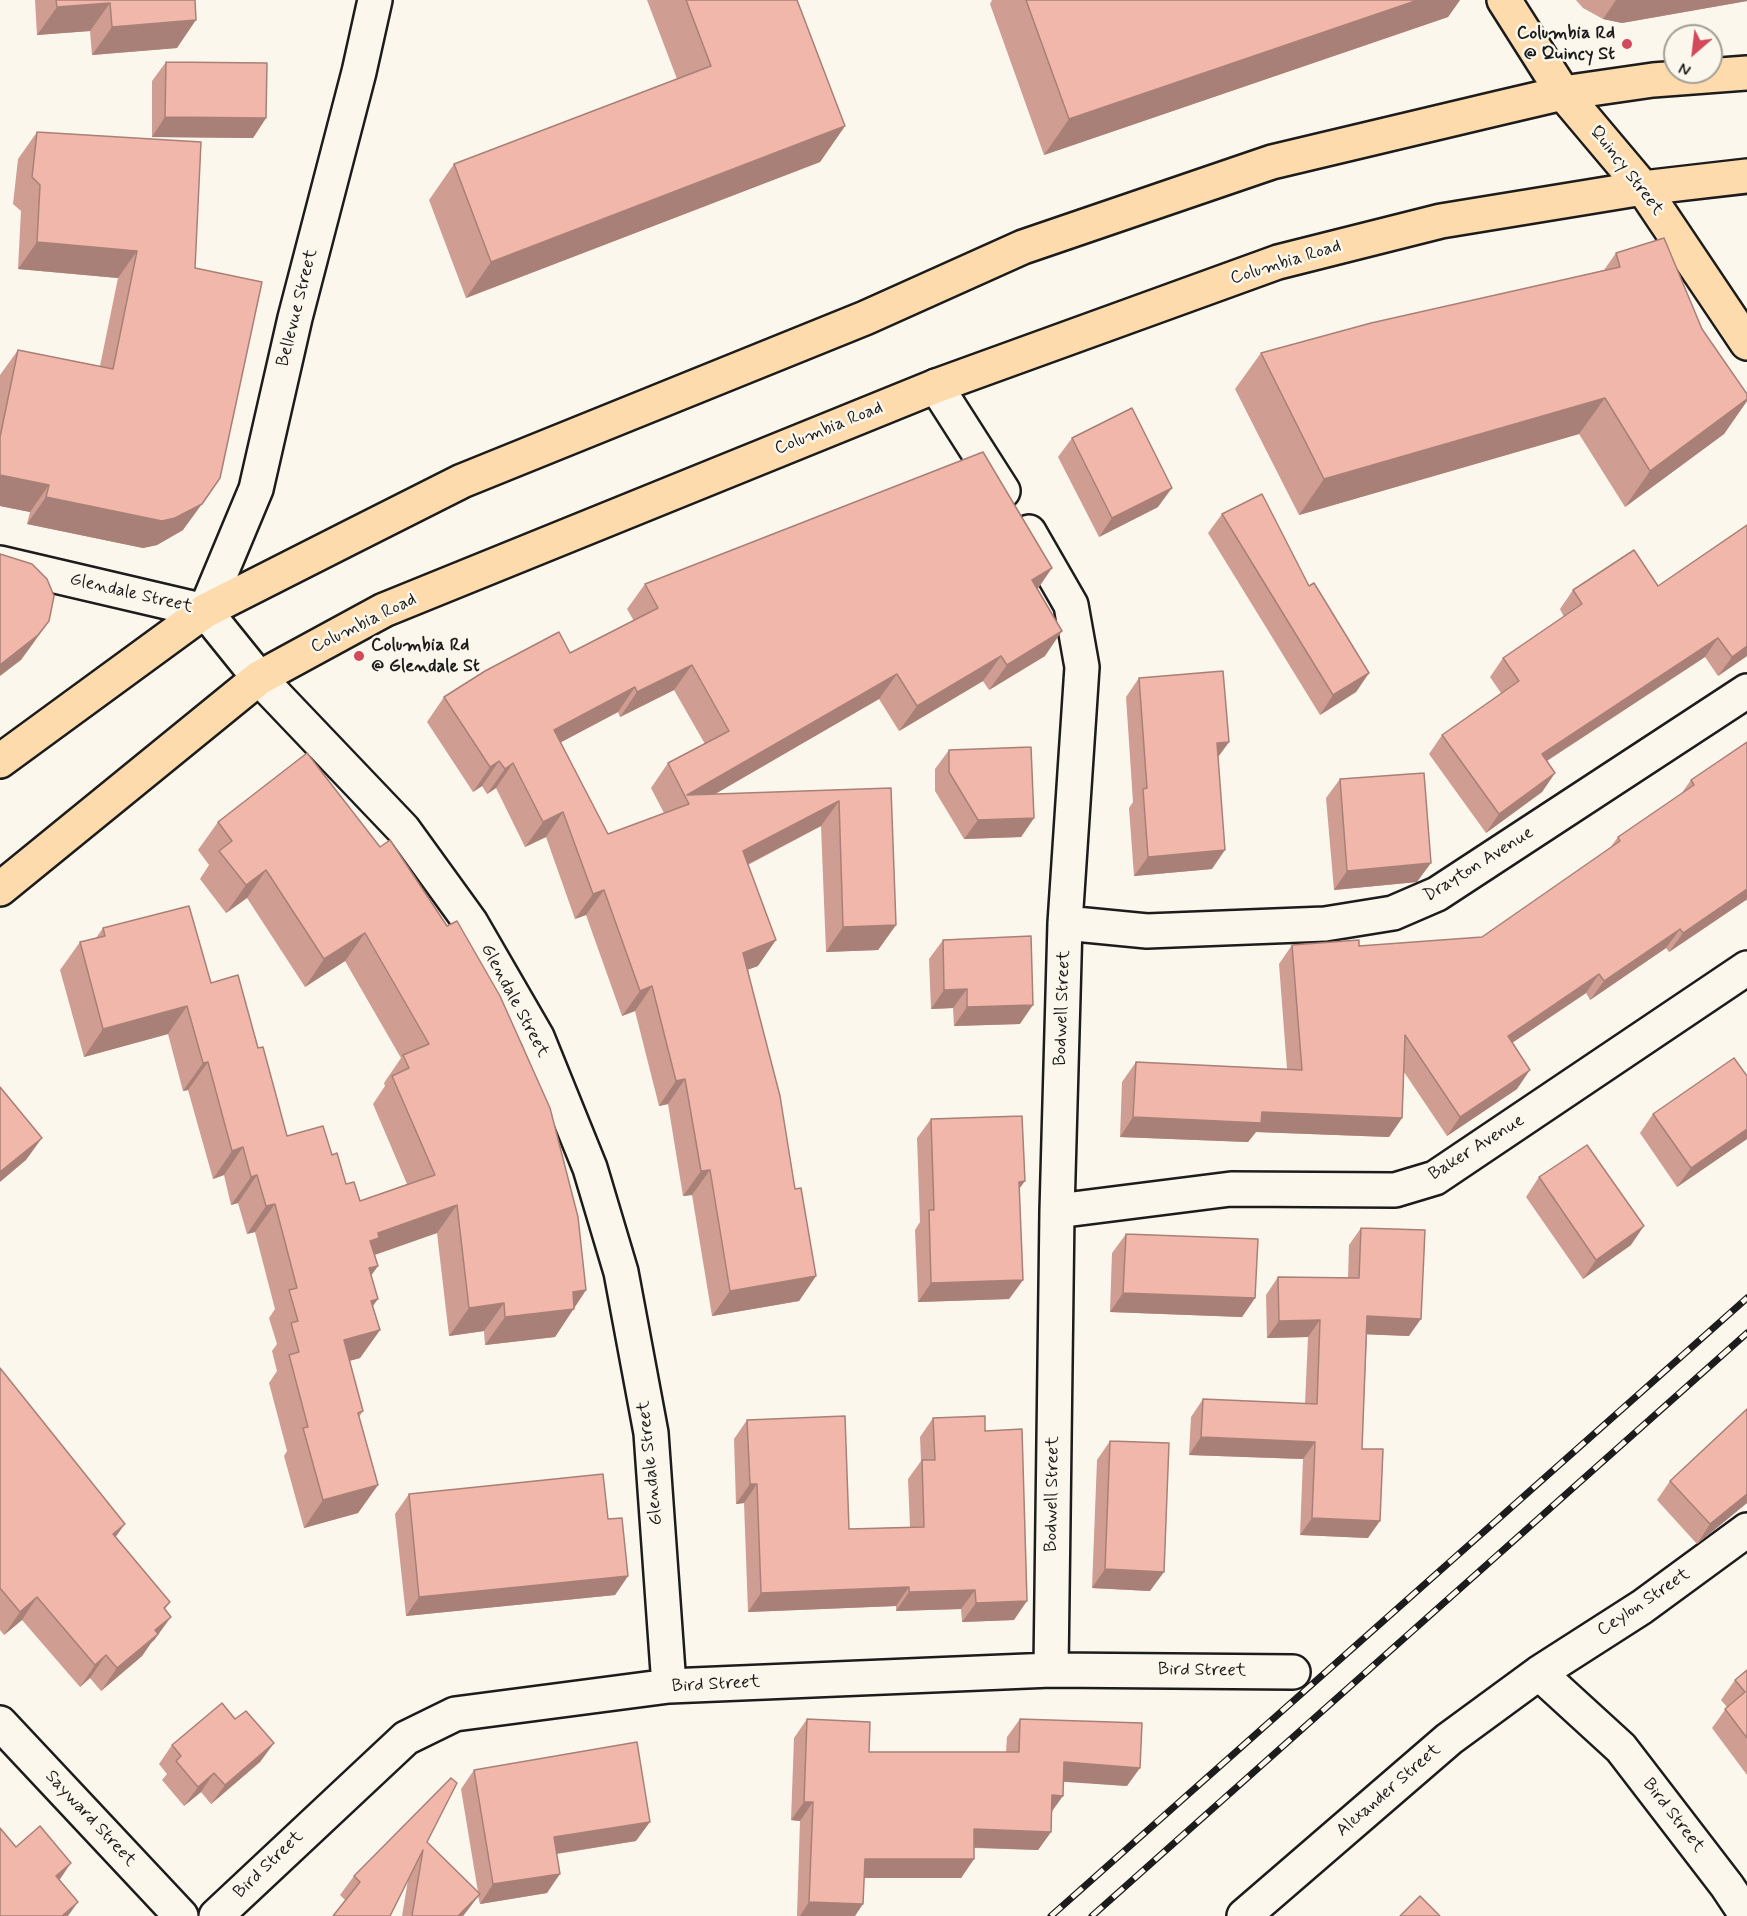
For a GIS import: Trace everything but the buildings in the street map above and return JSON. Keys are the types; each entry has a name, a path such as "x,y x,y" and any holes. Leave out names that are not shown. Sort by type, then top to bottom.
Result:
{"main road":[{"name":"Quincy Street","path":"1504,0 1563,93 1643,188 1747,343"},
{"path":"0,761 205,610 462,482 865,318 1023,247 1272,162 1563,93 1653,80 1747,73"},
{"name":"Columbia Road","path":"0,889 259,678 384,610 936,386 1278,262 1441,221 1643,188 1747,176"}],"street":[{"name":"Bellevue Street","path":"205,610 256,489 295,318 359,72 375,0"},
{"name":"Bodwell Street","path":"936,386 1052,569 1071,605 1082,667 1065,923 1057,1211 1051,1670"},
{"name":"Glendale Street","path":"0,563 205,610 259,678 403,830 471,923 537,1037 591,1168 621,1272 651,1433 669,1686"},
{"name":"Drayton Avenue","path":"1065,923 1147,931 1325,924 1394,913 1437,894 1747,691"},
{"name":"Baker Avenue","path":"1057,1211 1231,1189 1395,1191 1435,1179 1747,968"},
{"name":"Ceylon Street","path":"1539,1673 1642,1607 1747,1530"},
{"name":"Bird Street","path":"216,1916 406,1738 455,1714 669,1686 1051,1670 1293,1672"},
{"name":"Bird Street","path":"1539,1673 1621,1748 1727,1886 1747,1916"},
{"name":"Alexander Street","path":"1244,1916 1449,1739 1539,1673"},
{"name":"Sayward Street","path":"0,1723 181,1916"}],"railway":[{"path":"1051,1916 1747,1298"},
{"path":"1092,1916 1747,1333"}],"place":[{"name":"Columbia Rd @ Quincy St","path":"1627,44"},
{"name":"Columbia Rd @ Glendale St","path":"359,656"}]}
